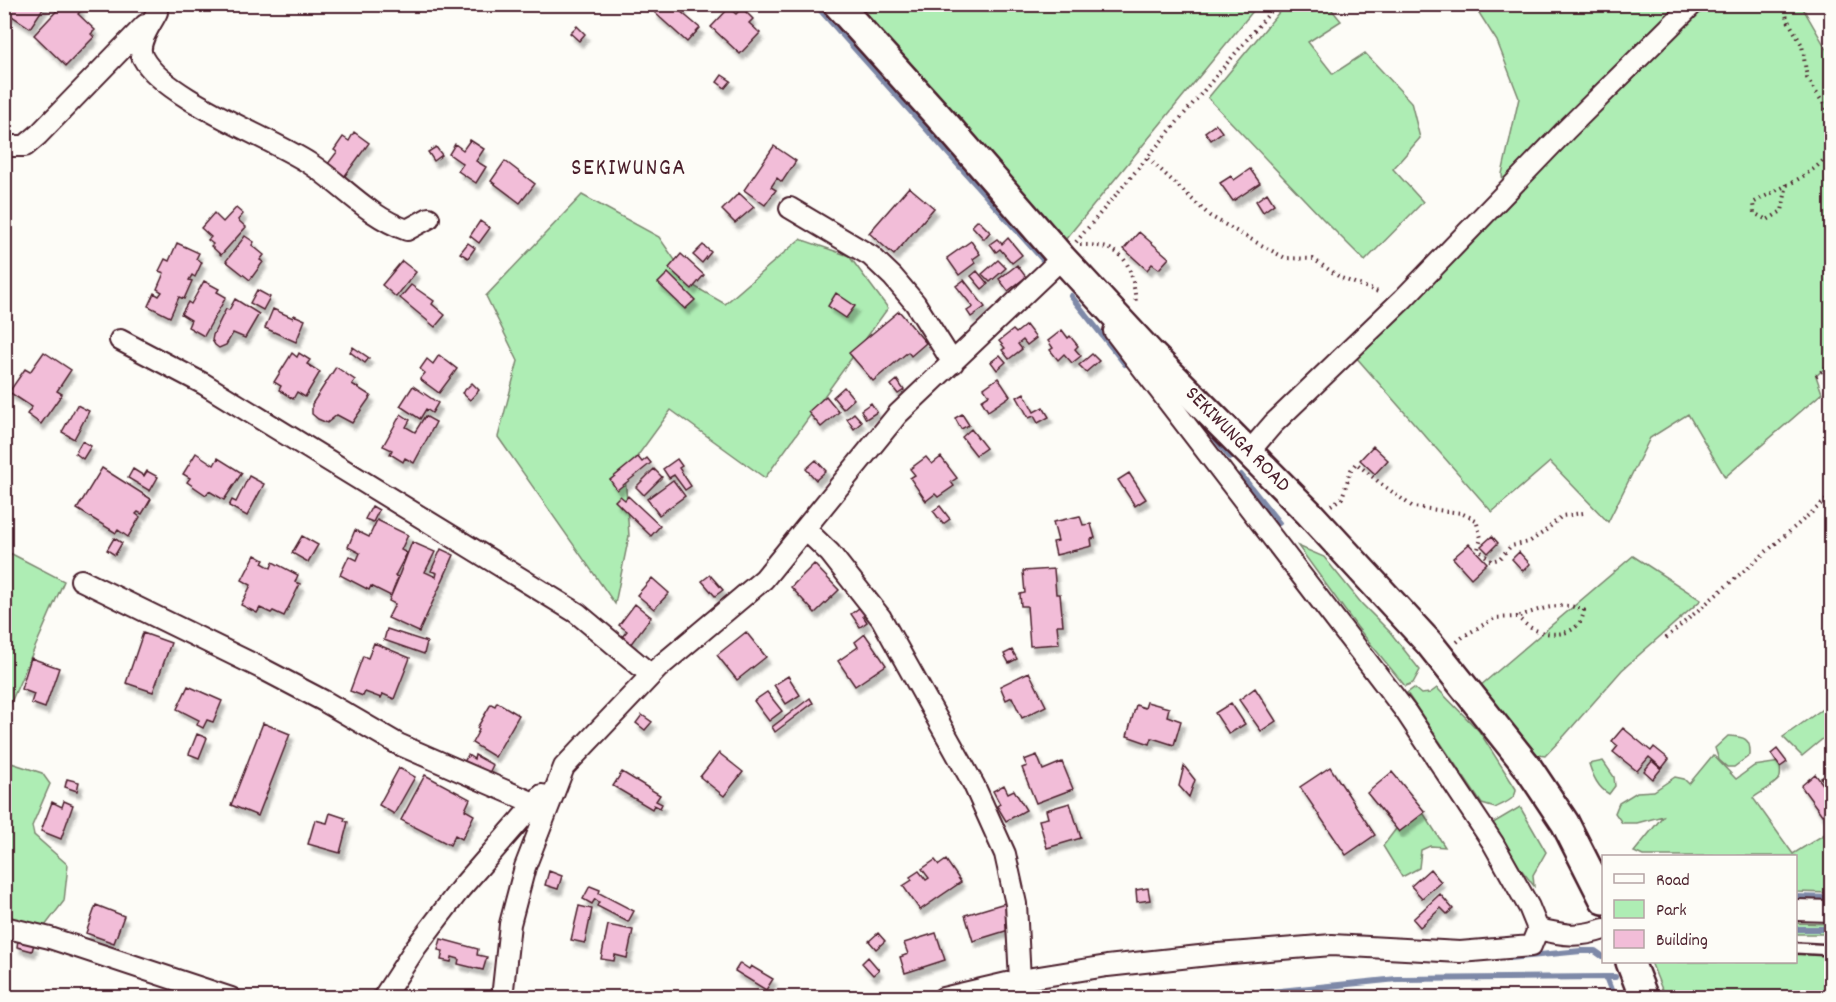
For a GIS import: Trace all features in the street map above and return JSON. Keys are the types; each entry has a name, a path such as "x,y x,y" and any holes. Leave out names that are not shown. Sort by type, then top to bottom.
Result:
{"main road":[{"name":"SEKIWUNGA ROAD","path":"837,4 1062,258 1150,353 1313,517 1441,657 1527,766 1565,823 1602,896"},
{"path":"1630,963 1644,998"}],"street":[{"path":"1248,453 1273,424 1403,299 1566,130 1693,4"},
{"path":"4,146 25,146 38,135 162,8"},
{"path":"162,8 141,43 140,51 150,68 171,87 308,162 333,180 367,210 394,225 407,230 429,218"},
{"path":"790,208 871,256 915,303 953,363"},
{"path":"383,998 416,947 461,888 536,804 564,767 651,675 764,579 898,414 1062,258 1102,315 1406,712 1493,843 1529,907 1538,929 1532,946 1507,949 1460,952 1332,945 1107,966 1020,980 943,998"},
{"path":"120,340 204,384 577,613 651,675"},
{"path":"805,529 830,553 881,618 974,785 1005,854 1016,904 1020,980"},
{"path":"81,580 261,668 398,744 536,804"},
{"path":"501,998 510,924 525,867 564,767"},
{"path":"1797,910 1832,911"},
{"path":"4,927 50,938 231,998"},
{"path":"1538,929 1565,936 1586,935 1602,930"}],"lane":[{"path":"1797,948 1832,950"}],"path":[{"path":"1137,309 1135,286 1128,263 1113,250 1090,245 1073,245 1277,4"},
{"path":"1784,4 1787,19 1802,45 1807,78 1832,117"},
{"path":"1787,184 1782,212 1767,220 1754,213 1753,203 1826,159 1832,148"},
{"path":"1148,158 1210,216 1242,235 1285,258 1313,259 1341,278 1403,299"},
{"path":"1816,376 1825,366 1832,363"},
{"path":"1313,517 1342,498 1351,470 1356,463 1413,507 1461,513 1476,520 1481,538 1478,549 1491,561 1499,559 1511,546 1529,542 1562,516 1583,513"},
{"path":"1666,638 1832,495"},
{"path":"1441,657 1464,636 1496,618 1517,617 1555,605 1576,606 1584,610 1583,617 1575,628 1565,634 1548,634 1532,628 1517,617"}],"green space":[{"path":"858,5 1258,5 1065,240"},
{"path":"1285,5 1328,5 1341,21 1308,42 1333,74 1365,53 1411,102 1420,138 1393,169 1423,202 1365,261 1208,98"},
{"path":"1474,5 1681,5 1503,183 1502,174 1519,98 1497,41"},
{"path":"1707,5 1801,5 1831,57 1831,363 1816,376 1822,393 1725,477 1688,414 1650,438 1608,522 1550,462 1492,512 1355,356 1676,32"},
{"path":"582,195 659,237 692,285 725,304 800,239 849,256 888,308 765,478 671,410 625,473 629,536 615,604 498,437 518,361 486,296"},
{"path":"1298,546 1324,557 1362,604 1390,632 1420,670 1413,683 1405,686 1357,627"},
{"path":"10,553 64,581 5,716 4,562"},
{"path":"1633,556 1701,600 1622,670 1545,756 1538,755 1480,686"},
{"path":"1414,688 1421,694 1430,693 1437,688 1479,731 1516,789 1512,799 1495,808 1482,804 1407,693"},
{"path":"1831,703 1831,732 1802,756 1783,737"},
{"path":"1728,736 1745,739 1750,749 1750,755 1734,767 1727,767 1719,760 1715,748"},
{"path":"1713,755 1736,779 1754,766 1780,762 1779,779 1753,798 1793,854 1831,830 1831,893 1797,892 1797,855 1641,855 1634,852 1663,816 1637,823 1622,823 1615,813 1619,803 1637,792 1654,791 1675,777 1684,779 1689,784"},
{"path":"5,761 42,773 50,784 32,826 34,835 68,865 64,901 45,926 5,917"},
{"path":"1603,761 1614,777 1615,786 1609,794 1599,785 1589,764"},
{"path":"1520,807 1546,852 1533,875 1534,886 1520,868 1493,823"},
{"path":"1424,814 1445,847 1430,846 1421,850 1419,868 1402,877 1383,846 1402,821"},
{"path":"1797,923 1831,924 1831,934 1797,934"},
{"path":"1797,953 1831,955 1831,994 1692,994 1665,997 1651,963 1797,963"}],"building":[{"path":"6,4 46,4 30,28 4,11"},
{"path":"63,4 76,4 81,10 78,14 95,30 91,34 94,37 66,66 34,35"},
{"path":"663,4 682,4 684,7 680,11 700,28 687,42 655,13"},
{"path":"729,8 736,14 742,8 753,19 749,23 760,33 740,54 711,27"},
{"path":"577,26 585,34 579,41 570,33"},
{"path":"722,75 731,81 725,88 717,82"},
{"path":"1216,124 1222,132 1211,140 1205,132"},
{"path":"354,132 369,143 344,177 327,165 337,152 334,150 343,137 349,141"},
{"path":"470,140 484,149 476,161 486,167 476,183 458,171 463,164 449,154 455,144 463,150"},
{"path":"774,146 796,161 782,182 777,178 771,187 776,190 765,205 744,190"},
{"path":"436,147 442,155 434,161 428,152"},
{"path":"505,161 535,184 520,203 491,181"},
{"path":"1250,169 1260,183 1233,201 1220,183 1231,176 1234,180"},
{"path":"909,187 934,208 894,255 869,233"},
{"path":"739,193 754,207 735,223 722,210"},
{"path":"1267,193 1274,204 1263,212 1256,201"},
{"path":"236,208 243,214 238,220 246,227 221,255 211,246 213,244 208,240 211,237 201,228 214,213 223,222"},
{"path":"978,220 990,232 984,239 972,226"},
{"path":"480,221 490,228 479,243 470,236"},
{"path":"1139,232 1169,258 1159,269 1152,264 1147,270 1124,249"},
{"path":"245,236 254,242 252,245 264,255 260,260 263,262 250,280 226,261"},
{"path":"1008,238 1022,255 1012,263 1000,249 996,252 990,244 997,239 1002,244"},
{"path":"971,241 980,254 973,259 975,263 959,275 947,258"},
{"path":"177,243 199,253 196,259 202,262 195,277 192,275 189,280 192,281 184,299 179,297 170,317 148,306 154,293 159,296 162,292 157,289 164,273 159,271 165,259 169,261"},
{"path":"468,243 475,248 468,258 460,253"},
{"path":"703,245 711,252 702,263 693,255"},
{"path":"681,254 704,275 692,289 669,268"},
{"path":"998,260 1006,268 990,282 982,274"},
{"path":"402,261 416,272 396,297 382,285"},
{"path":"1017,265 1026,277 1008,291 999,279"},
{"path":"977,271 988,284 982,289 971,276"},
{"path":"668,273 695,300 685,309 658,283"},
{"path":"964,280 985,307 971,317 967,311 973,307 956,286"},
{"path":"204,281 219,289 217,292 226,297 204,336 188,327 191,320 181,314 188,302 191,304"},
{"path":"411,285 434,301 432,304 445,315 435,327 400,298"},
{"path":"257,290 270,297 263,310 250,303"},
{"path":"836,293 855,306 846,318 828,306"},
{"path":"235,299 259,314 245,338 233,333 226,345 219,348 212,340 213,335 226,309 229,310"},
{"path":"273,309 293,318 294,315 305,320 296,342 265,328"},
{"path":"899,311 926,343 911,356 908,352 873,381 849,353"},
{"path":"1026,325 1036,338 1027,345 1023,340 1018,344 1022,349 1009,359 1002,350 1005,348 999,341 1013,330 1016,333"},
{"path":"1062,330 1078,346 1075,349 1081,356 1072,363 1064,354 1058,360 1050,350 1053,348 1048,341"},
{"path":"353,347 369,358 365,363 350,352"},
{"path":"44,352 71,370 57,391 62,394 41,424 27,414 32,407 9,392 25,369 30,372"},
{"path":"292,353 297,357 299,353 310,360 307,364 320,372 305,397 297,392 293,399 279,390 281,386 274,382"},
{"path":"1092,354 1099,361 1086,372 1079,365"},
{"path":"439,355 457,369 439,393 420,379 425,373 420,369 427,359 433,364"},
{"path":"1000,355 1006,362 997,370 991,362"},
{"path":"336,367 355,380 352,384 371,396 352,423 337,415 327,423 312,414 312,404"},
{"path":"998,378 1010,396 988,411 981,400 989,395 984,388"},
{"path":"897,380 904,390 898,394 891,385"},
{"path":"472,383 479,390 470,400 462,393"},
{"path":"413,386 438,403 432,413 426,409 420,419 400,406"},
{"path":"844,387 854,399 843,409 833,397"},
{"path":"1024,393 1034,412 1043,407 1049,417 1038,423 1034,416 1029,418 1017,397"},
{"path":"826,396 839,412 821,427 808,412"},
{"path":"871,403 877,412 866,419 861,410"},
{"path":"77,405 89,411 74,439 62,432"},
{"path":"854,413 862,422 854,429 847,419"},
{"path":"401,414 410,420 406,427 415,432 425,416 436,422 414,463 405,458 403,462 390,454 392,450 383,446"},
{"path":"962,414 969,425 961,429 955,418"},
{"path":"971,429 986,448 976,455 962,437"},
{"path":"82,441 91,446 83,459 75,453"},
{"path":"1373,446 1388,460 1375,474 1360,460"},
{"path":"196,453 214,465 218,458 242,473 224,500 209,491 206,495 187,482 190,478 183,474"},
{"path":"638,457 642,462 647,458 651,463 617,490 610,480"},
{"path":"926,457 932,464 941,457 957,478 951,482 954,486 938,497 935,494 926,501 910,478 915,475 910,469"},
{"path":"677,459 682,466 679,468 691,486 685,490 674,475 669,478 663,469"},
{"path":"816,460 826,471 816,480 806,469"},
{"path":"102,468 151,499 142,514 138,512 136,514 140,517 128,537 118,530 116,533 77,509"},
{"path":"133,469 144,476 147,471 158,477 150,491 128,478"},
{"path":"654,469 662,477 644,495 636,487"},
{"path":"1129,473 1146,499 1135,506 1118,480"},
{"path":"249,476 264,484 247,516 229,506 232,500 236,502"},
{"path":"673,480 685,496 659,515 647,499"},
{"path":"620,496 625,500 628,496 660,526 651,536 615,501"},
{"path":"372,506 379,510 373,522 365,519"},
{"path":"940,506 950,519 943,524 933,511"},
{"path":"1080,516 1083,525 1091,524 1095,538 1091,539 1092,546 1056,555 1053,542 1058,541 1053,522"},
{"path":"377,520 408,535 401,550 407,553 395,576 399,577 391,596 371,586 369,590 340,575 349,556 357,560 360,553 348,547 355,530 369,537"},
{"path":"302,536 318,545 308,562 292,553"},
{"path":"1492,536 1498,543 1488,553 1481,546"},
{"path":"114,538 122,543 115,555 107,550"},
{"path":"412,542 435,552 425,572 436,577 437,573 431,571 441,549 454,555 419,632 388,618 395,604 389,601"},
{"path":"1469,544 1487,563 1471,578 1453,558"},
{"path":"1519,552 1530,564 1523,571 1512,559"},
{"path":"255,555 271,568 273,562 298,575 295,582 300,584 284,616 260,608 257,613 241,605 251,585 242,580"},
{"path":"814,564 839,590 815,613 791,587"},
{"path":"1054,569 1056,594 1060,594 1063,625 1057,625 1059,644 1030,646 1027,606 1021,606 1020,594 1025,593 1023,571"},
{"path":"710,575 723,590 715,596 702,581"},
{"path":"652,578 669,593 654,609 637,595"},
{"path":"635,604 651,617 630,645 621,638 627,631 619,625"},
{"path":"863,605 868,614 863,616 867,622 860,627 851,614"},
{"path":"387,629 427,642 424,654 384,640"},
{"path":"746,632 766,657 737,680 717,655"},
{"path":"143,633 171,643 153,692 126,683"},
{"path":"865,634 886,665 855,686 838,661 858,647 855,642"},
{"path":"374,643 410,658 394,699 383,694 381,698 365,692 363,696 350,691 363,656 368,658"},
{"path":"1012,650 1017,659 1009,663 1004,654"},
{"path":"31,658 59,668 45,708 31,703 34,694 21,689"},
{"path":"1029,672 1046,706 1022,718 1012,697 1006,700 1000,686"},
{"path":"788,676 800,695 786,704 774,685"},
{"path":"188,686 222,701 213,722 207,720 203,728 197,725 199,720 177,709"},
{"path":"1255,688 1276,721 1261,731 1239,700"},
{"path":"767,692 782,711 769,721 754,701"},
{"path":"810,698 813,703 775,732 772,727"},
{"path":"497,702 519,715 495,757 472,743 479,730 477,728 491,704 495,706"},
{"path":"1147,702 1169,708 1167,716 1181,721 1174,745 1152,738 1150,744 1127,736 1136,705 1145,708"},
{"path":"1231,703 1245,724 1229,734 1215,713"},
{"path":"642,715 652,722 645,730 636,723"},
{"path":"263,723 290,734 258,816 231,805"},
{"path":"1623,728 1651,751 1654,747 1669,759 1662,768 1649,757 1637,771 1613,752 1618,746 1612,741"},
{"path":"197,734 207,738 199,758 189,754"},
{"path":"1777,749 1787,762 1780,767 1771,754"},
{"path":"719,753 743,772 724,796 700,777"},
{"path":"468,755 474,759 475,755 493,765 488,775 464,762"},
{"path":"1037,755 1043,770 1062,762 1073,789 1036,803 1022,768 1027,766 1024,760"},
{"path":"1652,761 1661,769 1653,779 1644,771"},
{"path":"1184,766 1195,780 1189,797 1179,786"},
{"path":"1330,767 1375,835 1346,855 1300,787"},
{"path":"399,768 415,777 394,814 379,805"},
{"path":"1832,771 1832,794 1821,778"},
{"path":"622,772 660,795 656,801 662,804 660,808 654,805 652,809 613,786"},
{"path":"1392,772 1425,812 1399,832 1367,793"},
{"path":"1815,774 1832,796 1832,808 1822,815 1801,786"},
{"path":"425,775 470,799 465,810 474,815 462,839 455,835 450,845 401,820"},
{"path":"67,779 79,782 77,791 65,787"},
{"path":"1004,785 1008,793 1014,790 1026,810 1006,821 997,806 1000,804 993,791"},
{"path":"64,801 73,805 61,839 41,831 52,802 62,807"},
{"path":"1070,803 1081,838 1047,848 1039,820 1048,818 1046,810"},
{"path":"330,813 345,818 344,821 348,822 340,853 308,844 315,820 327,823"},
{"path":"935,860 939,865 946,860 961,882 920,910 903,886 919,871 926,880 929,878 922,869"},
{"path":"1430,869 1441,882 1422,898 1411,886"},
{"path":"549,871 562,876 558,889 545,885"},
{"path":"590,886 634,911 628,922 597,906 599,902 595,899 592,904 583,899"},
{"path":"1148,888 1150,900 1137,902 1136,890"},
{"path":"1440,894 1453,909 1447,914 1441,908 1420,927 1413,919"},
{"path":"1005,903 1012,929 973,941 965,915"},
{"path":"96,905 124,916 114,943 86,933"},
{"path":"579,906 592,909 585,943 571,940"},
{"path":"608,925 633,930 627,958 615,955 614,961 601,959"},
{"path":"878,933 885,941 876,949 869,941"},
{"path":"936,933 945,960 905,973 900,957 908,954 904,943"},
{"path":"441,939 478,949 477,955 487,957 483,970 458,964 459,959 452,957 451,962 441,960 443,951 438,950"},
{"path":"18,940 34,944 32,951 17,947"},
{"path":"868,957 879,970 873,975 862,963"},
{"path":"740,963 749,969 751,966 773,979 766,990 735,971"}],"waterway":[{"path":"815,4 1045,262"},
{"path":"1071,296 1125,364"},
{"path":"1206,427 1230,457"},
{"path":"1241,475 1279,523"},
{"path":"1797,897 1832,898"},
{"path":"1797,929 1832,929"},
{"path":"1510,958 1581,951 1595,951 1602,956"},
{"path":"1606,977 1615,977"},
{"path":"1213,998 1397,979 1606,977 1613,995"}],"district":[{"name":"SEKIWUNGA","path":"629,169"}]}
